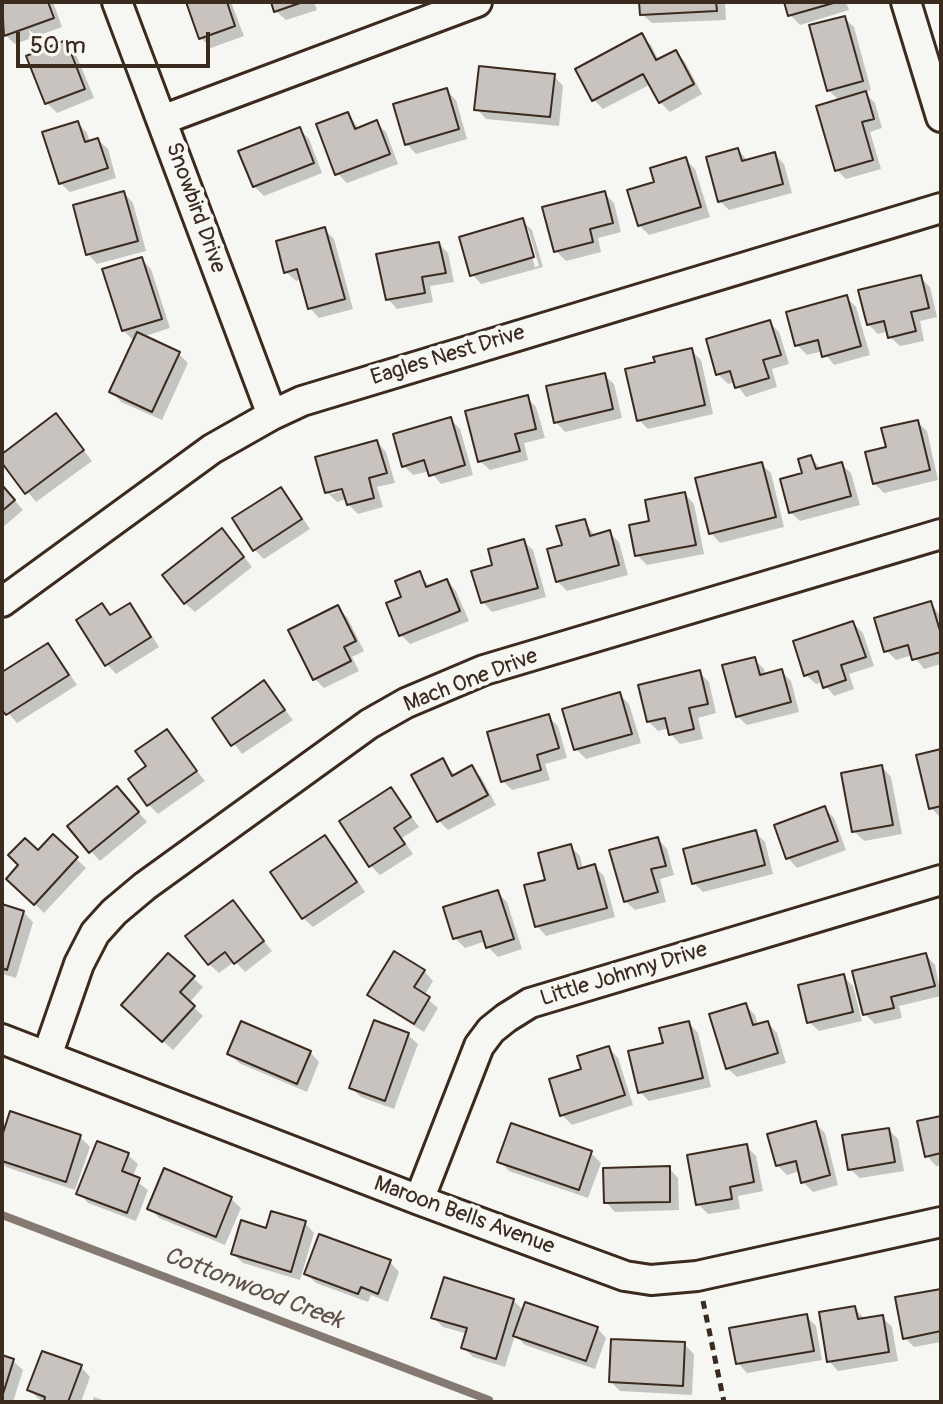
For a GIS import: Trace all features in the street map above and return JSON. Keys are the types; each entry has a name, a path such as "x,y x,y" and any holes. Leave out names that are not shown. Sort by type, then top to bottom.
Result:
{"street":[{"name":"Snowbird Drive","path":"117,2 272,415"},
{"path":"162,120 477,2"},
{"path":"906,2 941,117"},
{"name":"Eagles Nest Drive","path":"2,602 212,449 272,415 334,390 941,208"},
{"name":"Mach One Drive","path":"47,1056 79,964 95,933 114,912 145,886 369,724 406,703 484,670 941,534"},
{"name":"Little Johnny Drive","path":"419,1200 479,1046 491,1030 530,1003 941,880"},
{"name":"Maroon Bells Avenue","path":"2,1039 625,1276 651,1280 697,1276 941,1222"}],"path":[{"path":"697,1276 724,1402"}],"building":[{"path":"2,2 48,2 54,18 4,36"},
{"path":"186,2 227,2 235,26 199,39"},
{"path":"271,2 303,2 274,12"},
{"path":"639,2 716,2 717,11 640,15"},
{"path":"784,2 837,2 788,16"},
{"path":"845,16 863,81 827,91 809,25"},
{"path":"642,33 656,60 676,50 694,84 659,103 643,74 592,101 575,69"},
{"path":"66,40 85,89 45,104 26,56"},
{"path":"479,66 555,74 550,117 474,110"},
{"path":"447,88 459,129 405,145 393,104"},
{"path":"866,91 874,119 862,122 873,160 835,171 816,106"},
{"path":"348,112 355,129 377,120 390,154 335,175 316,124"},
{"path":"78,121 85,142 98,138 108,168 59,184 42,132"},
{"path":"300,127 314,163 253,187 238,151"},
{"path":"738,148 742,161 775,152 783,184 718,202 706,157"},
{"path":"686,157 701,207 638,226 627,190 654,182 650,168"},
{"path":"124,191 138,241 86,255 73,205"},
{"path":"605,191 613,223 590,229 593,242 554,252 542,207"},
{"path":"523,218 534,257 470,276 459,237"},
{"path":"325,227 345,299 308,309 297,269 284,273 276,241"},
{"path":"439,242 446,273 422,277 425,293 386,300 376,254"},
{"path":"142,257 162,319 122,331 102,269"},
{"path":"921,275 929,308 911,312 916,331 888,338 884,321 867,325 858,290"},
{"path":"847,295 861,346 822,357 818,340 795,346 786,312"},
{"path":"770,320 781,355 763,360 769,378 735,388 730,371 716,375 706,339"},
{"path":"137,332 180,352 152,412 109,392"},
{"path":"692,348 705,405 637,421 625,369 655,362 653,357"},
{"path":"605,373 613,409 554,423 546,386"},
{"path":"528,395 536,429 515,434 520,451 478,462 465,411"},
{"path":"56,413 84,450 25,494 2,463 2,454"},
{"path":"451,417 465,465 429,476 424,460 402,467 393,434"},
{"path":"918,420 930,470 873,484 865,452 886,447 881,428"},
{"path":"377,440 387,473 369,478 374,498 347,505 342,489 325,493 315,457"},
{"path":"811,455 816,469 842,462 851,496 789,513 780,479 802,473 798,459"},
{"path":"762,462 776,517 709,534 695,478"},
{"path":"2,485 15,500 2,511"},
{"path":"281,487 302,519 253,551 232,518"},
{"path":"685,492 696,545 635,556 629,525 649,521 645,500"},
{"path":"585,519 590,536 610,530 619,565 556,582 547,549 562,545 556,526"},
{"path":"222,528 244,557 184,604 162,575"},
{"path":"524,539 538,588 481,603 471,571 492,565 488,549"},
{"path":"420,571 426,587 447,579 460,611 399,636 386,603 401,597 395,581"},
{"path":"931,601 941,634 941,652 912,660 908,645 884,652 874,618"},
{"path":"102,603 110,615 130,603 151,637 105,666 76,620"},
{"path":"338,605 356,641 344,647 351,661 313,680 288,630"},
{"path":"853,621 866,657 841,665 846,680 823,688 818,671 804,676 793,641"},
{"path":"48,643 69,675 6,715 2,710 2,672"},
{"path":"755,657 760,675 782,669 791,702 736,717 722,665"},
{"path":"700,670 708,704 689,708 694,729 669,735 665,718 647,722 638,685"},
{"path":"264,680 285,710 231,746 212,718"},
{"path":"620,692 632,734 574,750 562,709"},
{"path":"549,714 559,748 537,755 541,770 501,782 487,732"},
{"path":"167,729 197,771 147,806 128,779 146,766 135,751"},
{"path":"941,749 941,806 929,809 916,755"},
{"path":"443,758 452,776 472,765 488,795 437,822 411,775"},
{"path":"882,765 893,825 852,832 841,773"},
{"path":"117,786 139,812 89,853 67,826"},
{"path":"391,787 411,817 394,828 405,844 369,867 339,821"},
{"path":"825,806 838,841 786,859 774,825"},
{"path":"756,830 765,865 692,884 683,849"},
{"path":"53,834 78,857 34,905 6,879 18,865 8,855 25,838 38,850"},
{"path":"325,835 357,882 302,919 270,872"},
{"path":"658,837 666,866 651,869 658,892 624,902 609,850"},
{"path":"571,844 578,869 595,864 607,908 535,927 524,885 545,880 538,853"},
{"path":"498,890 514,939 486,948 481,931 453,939 443,907"},
{"path":"233,900 264,941 234,964 225,952 208,965 185,936"},
{"path":"2,904 24,911 7,970 2,968"},
{"path":"394,951 425,970 414,987 430,997 414,1024 367,995"},
{"path":"168,953 195,976 180,992 195,1006 162,1042 121,1005"},
{"path":"926,953 935,986 891,997 894,1008 863,1015 852,971"},
{"path":"844,974 853,1012 807,1023 798,985"},
{"path":"746,1003 753,1025 768,1021 778,1053 726,1069 709,1014"},
{"path":"374,1020 409,1033 385,1101 349,1088"},
{"path":"241,1021 311,1051 297,1084 227,1054"},
{"path":"689,1021 703,1078 638,1093 628,1051 663,1043 659,1028"},
{"path":"609,1046 625,1095 560,1116 549,1079 581,1069 577,1056"},
{"path":"10,1111 81,1135 66,1182 2,1161 2,1136"},
{"path":"941,1116 941,1153 925,1157 917,1121"},
{"path":"816,1121 830,1175 801,1183 796,1161 776,1166 767,1134"},
{"path":"511,1123 592,1151 579,1190 497,1162"},
{"path":"889,1128 895,1162 848,1170 842,1135"},
{"path":"97,1141 129,1153 122,1171 140,1178 127,1213 76,1194"},
{"path":"747,1144 754,1182 730,1187 732,1199 696,1205 687,1155"},
{"path":"670,1166 670,1202 604,1203 603,1168"},
{"path":"164,1168 232,1197 216,1237 147,1209"},
{"path":"271,1211 306,1221 291,1272 231,1254 241,1220 266,1228"},
{"path":"319,1234 391,1260 378,1294 361,1287 358,1294 304,1274"},
{"path":"444,1277 514,1299 496,1359 461,1348 467,1328 431,1318"},
{"path":"941,1289 941,1331 903,1339 895,1297"},
{"path":"525,1302 598,1327 586,1361 513,1336"},
{"path":"855,1306 858,1319 883,1315 889,1352 827,1362 819,1312"},
{"path":"807,1314 814,1351 736,1364 729,1328"},
{"path":"611,1339 685,1342 683,1386 609,1382"},
{"path":"42,1351 82,1365 68,1402 44,1402 45,1397 27,1390"},
{"path":"2,1355 14,1359 2,1397"}],"waterway":[{"name":"Cottonwood Creek","path":"2,1215 489,1400"}]}
